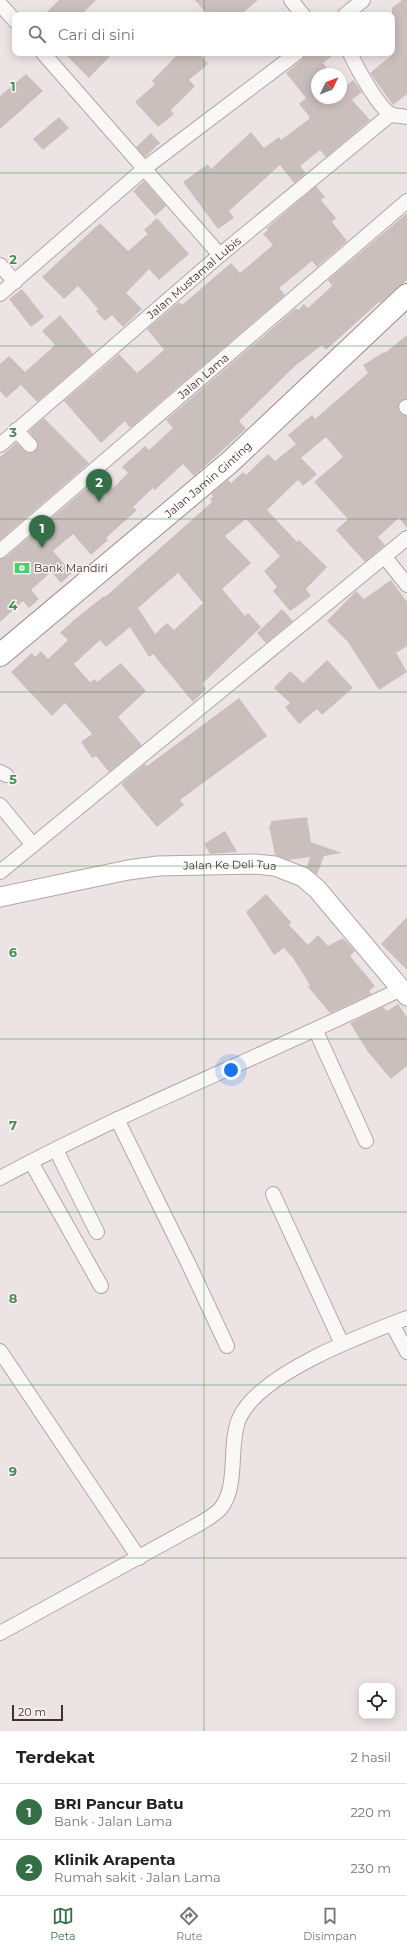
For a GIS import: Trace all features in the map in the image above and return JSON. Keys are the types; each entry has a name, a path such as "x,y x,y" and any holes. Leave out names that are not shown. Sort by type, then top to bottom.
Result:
{"highway":[{"name":"Jalan Jamin Ginting","path":"0,655 230,462 407,295"}],"main road":[{"name":"Jalan Ke Deli Tua","path":"0,897 128,870 158,866 255,864 275,866 303,877 318,889 404,993"}],"street":[{"path":"291,0 301,12"},
{"path":"349,12 363,0"},
{"path":"0,4 12,18"},
{"path":"46,56 220,255"},
{"path":"0,294 145,168 293,56"},
{"path":"351,56 359,72 376,98 391,114 407,117"},
{"name":"Jalan Mustamal Lubis","path":"0,445 220,255 391,114"},
{"name":"Jalan Lama","path":"0,551 407,201"},
{"path":"0,265 15,282"},
{"path":"16,430 30,445"},
{"path":"0,872 407,538"},
{"path":"384,557 407,585"},
{"path":"0,805 33,845"},
{"path":"0,1178 117,1120 316,1030 404,993"},
{"path":"316,1030 366,1141"},
{"path":"117,1120 190,1267 227,1346"},
{"path":"56,1150 97,1232"},
{"path":"31,1162 101,1286"},
{"path":"273,1194 342,1344"},
{"path":"0,1634 199,1524 220,1508 225,1501 229,1488 235,1435 239,1420 255,1396 278,1379 342,1344 407,1318"},
{"path":"392,1324 407,1352"},
{"path":"0,1351 139,1558"}],"building":[{"path":"59,0 96,0 84,12 47,12"},
{"path":"195,0 258,0 244,12 205,12"},
{"path":"402,0 407,0 407,94 393,105 370,73 391,56 395,56 395,12 392,12 392,8"},
{"path":"67,56 110,56 89,78"},
{"path":"176,56 201,56 208,64 189,80 195,86 171,110 174,114 158,127 135,102 155,84 152,81"},
{"path":"304,56 332,56 323,63 327,68 311,68 311,104 347,104 347,85 353,80 362,92 352,100 370,120 326,157 320,150 300,166 306,173 294,183 280,165 229,211 234,218 218,229 183,182 208,164 211,169 251,132 264,148 279,137 281,140 309,119 309,116 299,104 306,98 286,73 302,60"},
{"path":"26,74 43,91 0,129 0,96"},
{"path":"59,117 69,128 43,150 33,139"},
{"path":"151,133 160,143 145,157 136,147"},
{"path":"144,181 166,206 155,216 133,191"},
{"path":"316,186 325,197 321,200 336,218 332,222 347,241 317,267 312,261 279,288 285,295 130,428 125,421 101,443 64,401 119,354 137,373 164,350 147,329 179,302 182,305 231,263 240,273 273,245 263,234 268,230 267,228"},
{"path":"407,213 407,280 380,303 379,302 326,350 322,345 296,365 239,421 246,429 194,476 183,464 155,490 153,488 133,507 137,510 106,538 108,540 91,555 73,534 53,551 72,573 61,583 51,572 31,590 39,599 29,608 23,601 0,622 0,559 6,557 101,476 113,488 128,473 122,467 145,446 149,450 173,428 166,420 296,308 298,310 304,304 308,308 332,286 328,280"},
{"path":"157,218 189,254 159,280 149,269 126,293 142,309 123,327 112,315 105,321 96,311 98,309 78,286 64,299 42,277 100,223 128,251 148,234 144,230"},
{"path":"22,289 44,317 31,327 9,299"},
{"path":"60,315 93,354 37,402 21,385 6,398 0,391 0,364 9,356 25,372 55,345 42,331"},
{"path":"407,335 407,399 400,401 398,405 400,413 407,416 407,528 399,518 378,537 385,545 365,562 336,530 348,519 314,482 343,457 326,437 301,458 317,474 303,486 298,480 267,510 297,542 299,540 327,567 306,589 311,596 290,611 273,591 277,587 264,571 280,556 246,519 225,536 251,563 222,589 245,616 248,613 261,627 202,684 206,689 193,702 153,654 149,657 130,627 106,647 100,640 74,664 90,682 95,679 97,682 121,663 146,691 118,717 142,745 109,772 96,756 92,758 81,742 92,734 65,703 52,716 11,672 32,653 35,657 41,651 48,659 68,640 60,633 104,596 105,597 212,502 210,499 213,497 211,494 228,480 231,483 243,472 246,475 268,454 275,461 296,444 288,435 312,415 315,419 368,373 363,365 384,352 385,353","holes":["178,573 203,603 174,630 167,623 155,634 138,608"]},
{"path":"44,418 89,463 0,540 0,457 16,443 27,453 35,451 38,443 29,431"},
{"path":"391,580 407,602 407,646 396,653 407,672 379,690 348,642 327,621 356,591 364,599"},
{"path":"282,609 293,621 266,643 257,633"},
{"path":"327,660 353,688 322,715 317,709 299,724 285,707 290,703 274,688 290,671 303,683"},
{"path":"239,698 267,736 180,800 184,805 157,827 121,784 145,764 147,766"},
{"path":"307,817 311,842 342,853 324,856 317,875 307,867 310,857 289,860 275,855 269,826 271,825 271,821"},
{"path":"225,831 237,852 210,854 204,844"},
{"path":"266,894 291,922 289,925 308,945 318,935 328,946 343,938 355,951 350,956 375,986 369,991 372,994 330,1013 308,987 310,985 293,958 284,948 274,955 246,912"},
{"path":"407,917 407,970 381,944"},
{"path":"398,1004 407,1017 407,1066 391,1079 368,1052 350,1023 383,1007 387,1011"}],"place":[{"name":"Klinik Arapenta","path":"99,502"},
{"name":"BRI Pancur Batu","path":"42,548"},
{"name":"Bank Mandiri","path":"22,568"}]}
